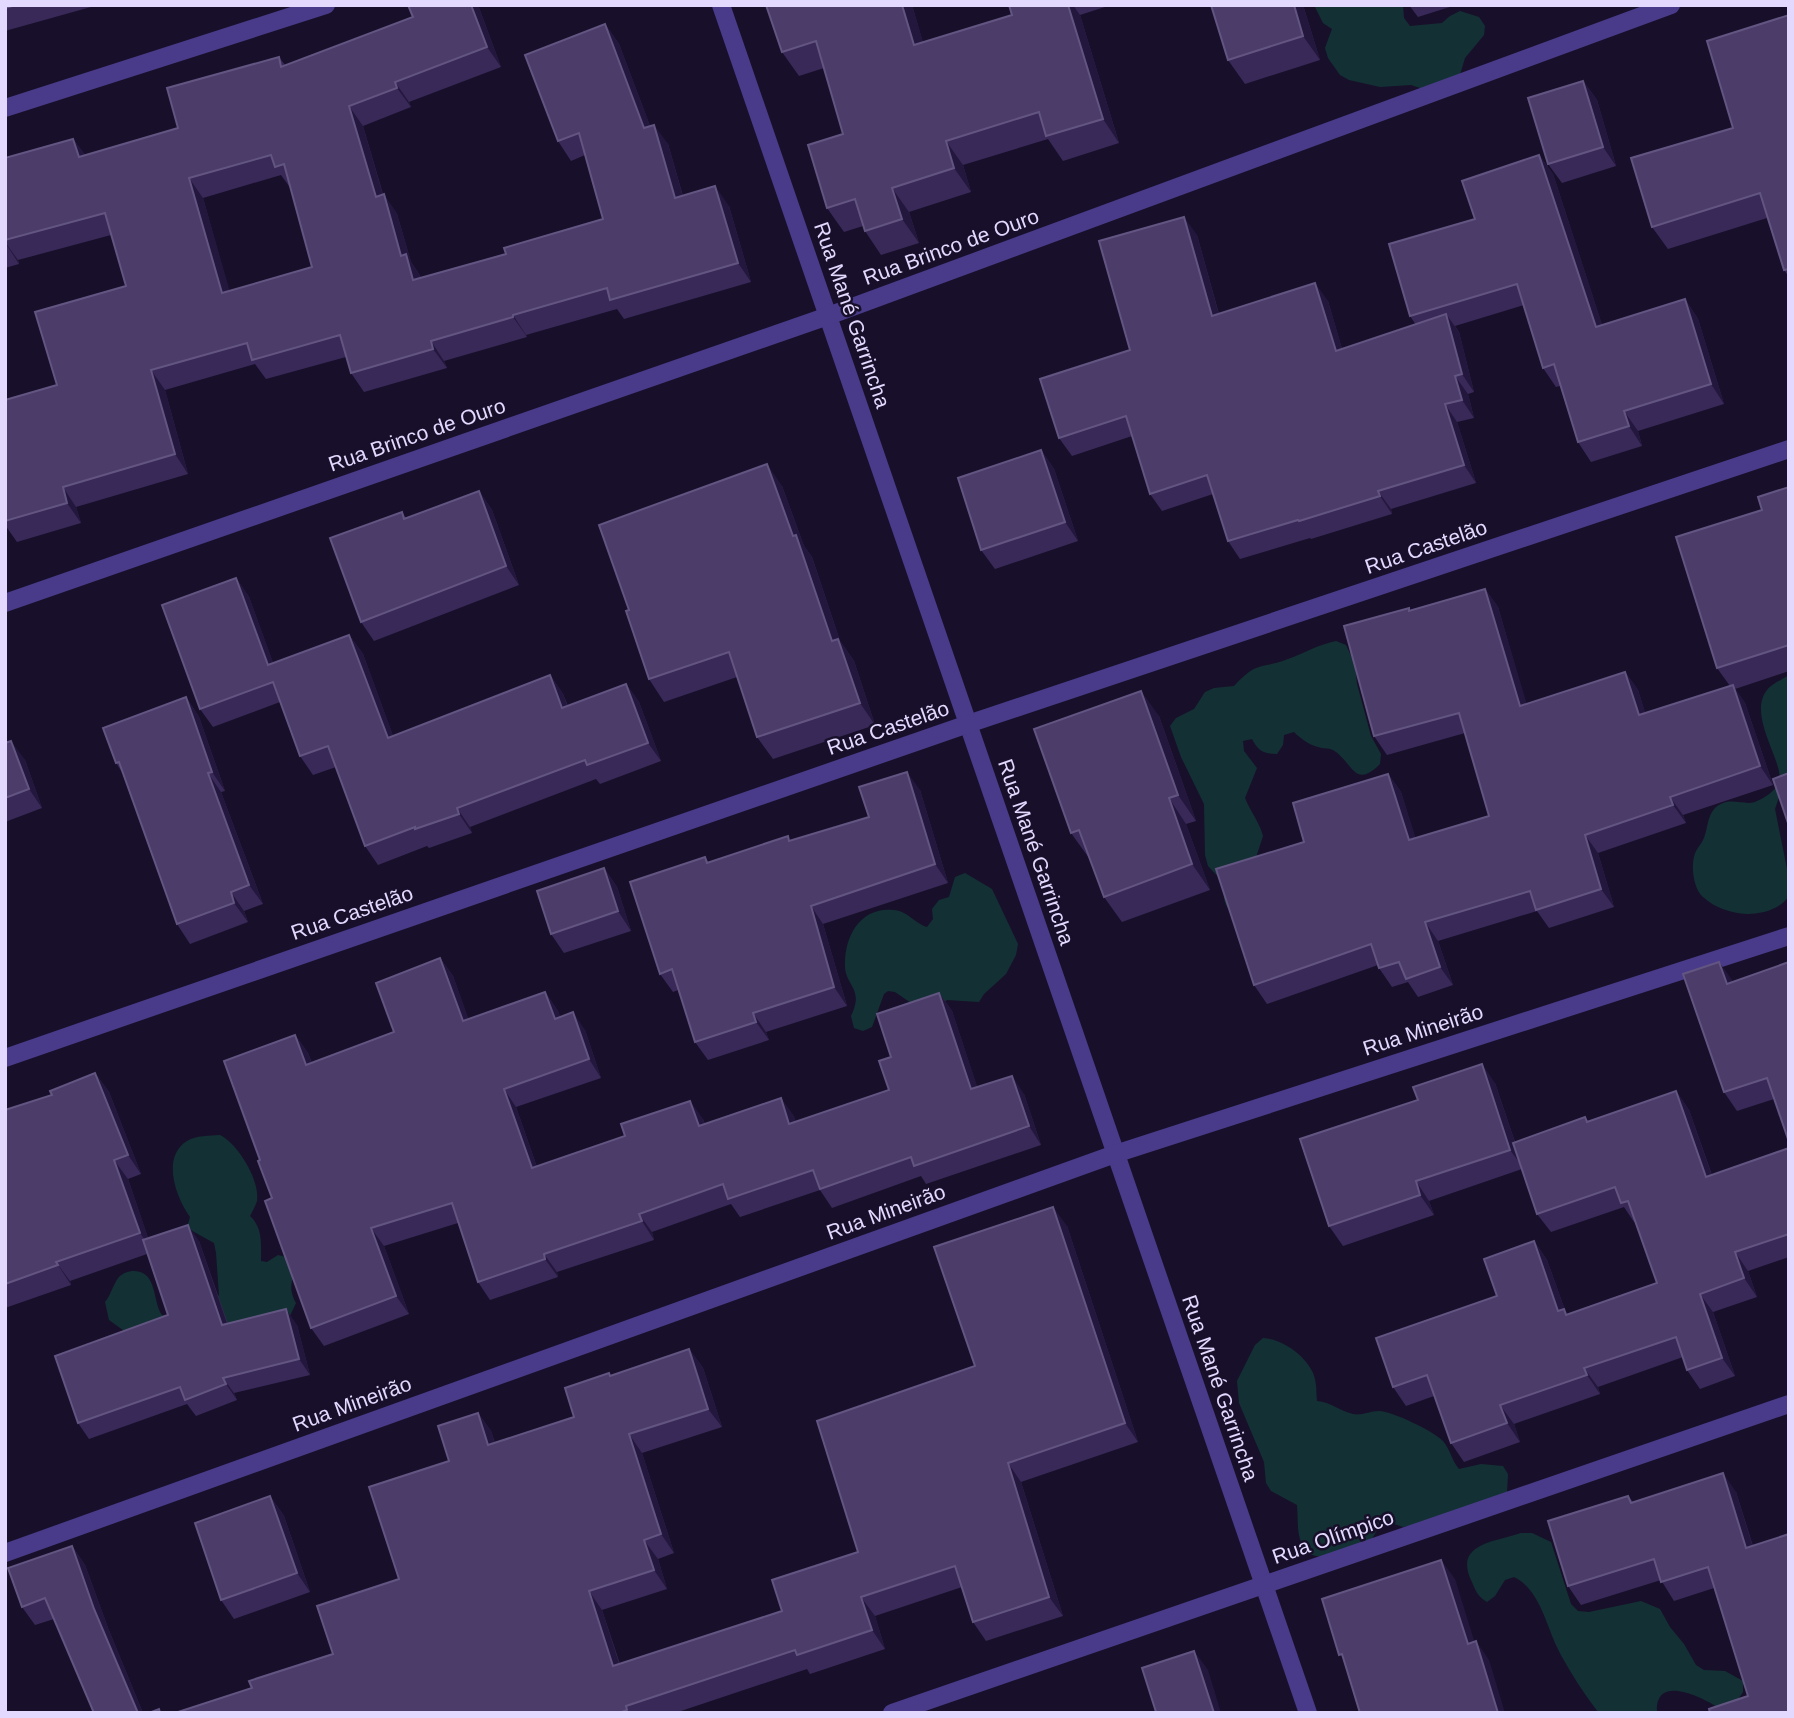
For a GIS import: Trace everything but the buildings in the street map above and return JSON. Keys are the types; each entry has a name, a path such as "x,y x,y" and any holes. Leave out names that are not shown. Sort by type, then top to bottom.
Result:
{"street":[{"path":"5,108 326,5"},
{"name":"Rua Mané Garrincha","path":"721,5 1308,1713"},
{"name":"Rua Brinco de Ouro","path":"5,603 828,316 1671,5"},
{"name":"Rua Castelão","path":"5,1058 968,724 1789,449"},
{"name":"Rua Mineirão","path":"5,1553 1115,1154 1789,936"},
{"name":"Rua Olímpico","path":"892,1713 1789,1404"}],"green space":[{"path":"1314,5 1403,5 1404,18 1410,26 1442,23 1460,11 1479,17 1485,26 1484,35 1465,58 1459,78 1429,91 1411,85 1380,87 1349,80 1340,75 1328,58 1325,48 1332,29 1323,23"},
{"path":"1336,641 1346,645 1355,664 1357,684 1371,736 1381,754 1380,764 1371,771 1359,774 1333,750 1310,744 1294,732 1284,735 1283,745 1277,754 1262,751 1252,739 1243,741 1244,751 1257,768 1245,798 1263,836 1237,915 1228,909 1222,881 1208,866 1205,855 1204,804 1181,757 1170,726 1176,718 1194,709 1205,692 1234,686 1254,669"},
{"path":"1789,675 1789,786 1781,791 1775,809 1789,879 1789,895 1782,904 1765,912 1747,914 1729,911 1713,904 1700,893 1693,873 1695,854 1714,809 1727,802 1755,802 1778,785 1779,771 1763,722 1762,702 1771,686"},
{"path":"965,873 992,889 1018,944 1016,955 1006,974 979,1002 947,1000 940,1006 920,1009 895,992 888,991 884,994 872,1027 863,1031 854,1028 851,1016 856,999 845,964 848,943 857,925 872,913 893,910 927,927 933,919 932,909 939,900 949,897 955,877"},
{"path":"220,1135 240,1154 255,1183 257,1201 250,1216 259,1231 261,1261 267,1262 278,1255 294,1259 291,1290 296,1303 289,1318 276,1325 127,1333 109,1320 105,1302 117,1280 126,1273 134,1271 147,1276 162,1315 177,1315 192,1310 219,1295 214,1243 187,1228 190,1217 176,1189 173,1167 179,1148 187,1141"},
{"path":"1263,1338 1278,1341 1299,1354 1314,1376 1317,1401 1353,1414 1379,1411 1413,1423 1443,1441 1459,1469 1481,1464 1503,1466 1508,1474 1507,1493 1423,1525 1403,1527 1388,1522 1379,1527 1369,1544 1330,1556 1311,1555 1304,1549 1300,1539 1297,1505 1271,1491 1266,1483 1264,1462 1239,1403 1237,1381 1255,1345"},
{"path":"1521,1533 1532,1533 1551,1542 1571,1604 1578,1611 1589,1612 1641,1601 1660,1609 1696,1665 1704,1670 1725,1671 1743,1681 1743,1692 1737,1701 1717,1707 1690,1694 1670,1691 1663,1694 1658,1701 1657,1713 1599,1713 1557,1647 1541,1608 1530,1590 1514,1577 1505,1580 1495,1596 1487,1602 1479,1595 1471,1580 1467,1568 1468,1558 1473,1551 1490,1542"}]}
